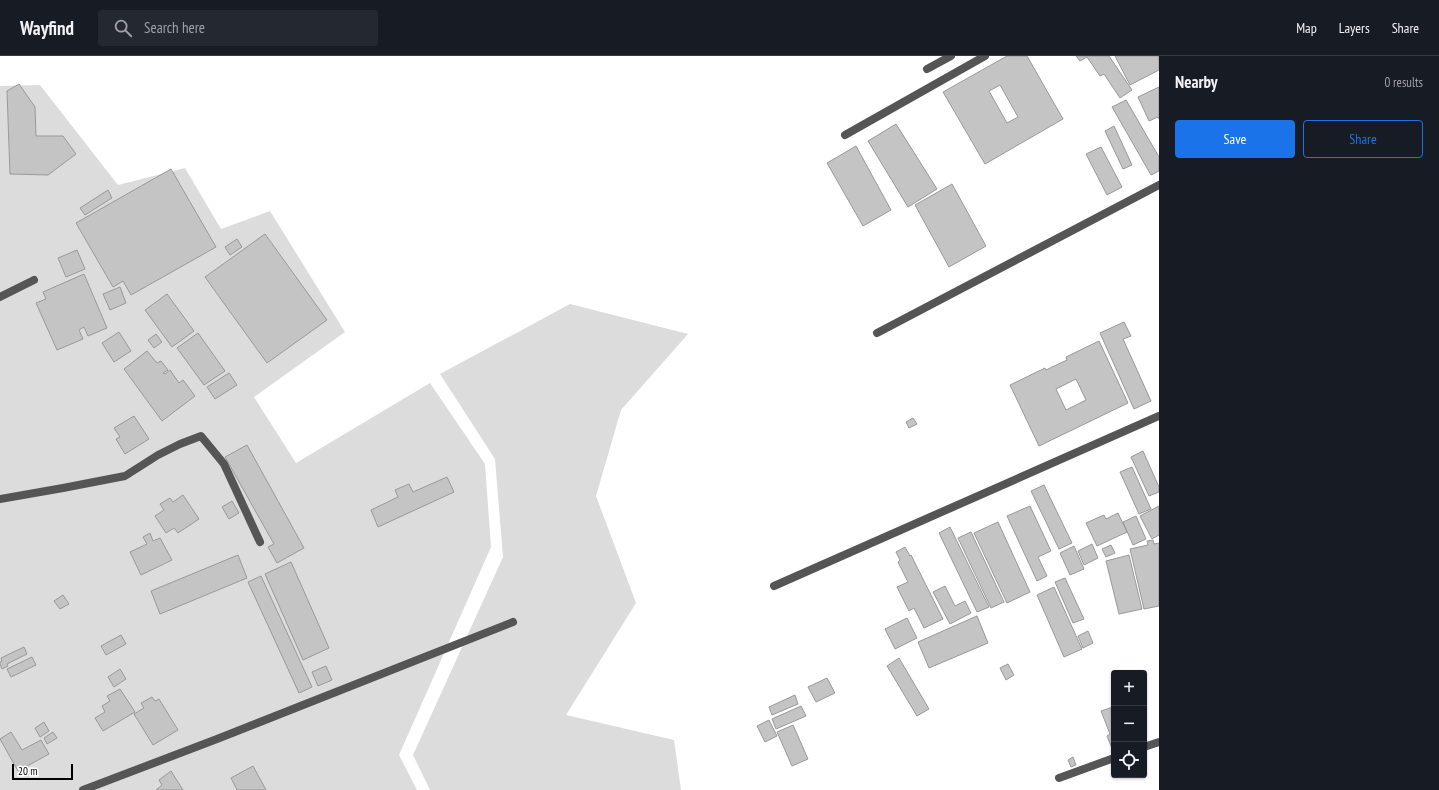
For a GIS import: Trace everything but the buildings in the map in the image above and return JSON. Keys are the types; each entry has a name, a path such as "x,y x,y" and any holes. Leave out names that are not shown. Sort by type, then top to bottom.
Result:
{"street":[{"path":"927,69 951,56"},
{"path":"845,134 985,56"},
{"path":"877,333 1159,185"},
{"path":"0,297 34,280"},
{"path":"774,586 1159,416"},
{"path":"0,499 125,476 163,452 201,436 224,464 260,542"},
{"path":"83,790 217,739 513,622"},
{"path":"1147,746 1159,742"},
{"path":"1059,778 1111,759"}],"shaded area":[{"path":"40,85 118,185 185,168 221,229 270,211 345,332 254,397 296,463 430,383 485,464 491,547 399,755 417,790 0,790 0,86"},
{"path":"570,304 688,334 621,410 596,496 636,603 566,715 674,740 681,790 430,790 413,755 503,557 495,459 440,374"}]}
